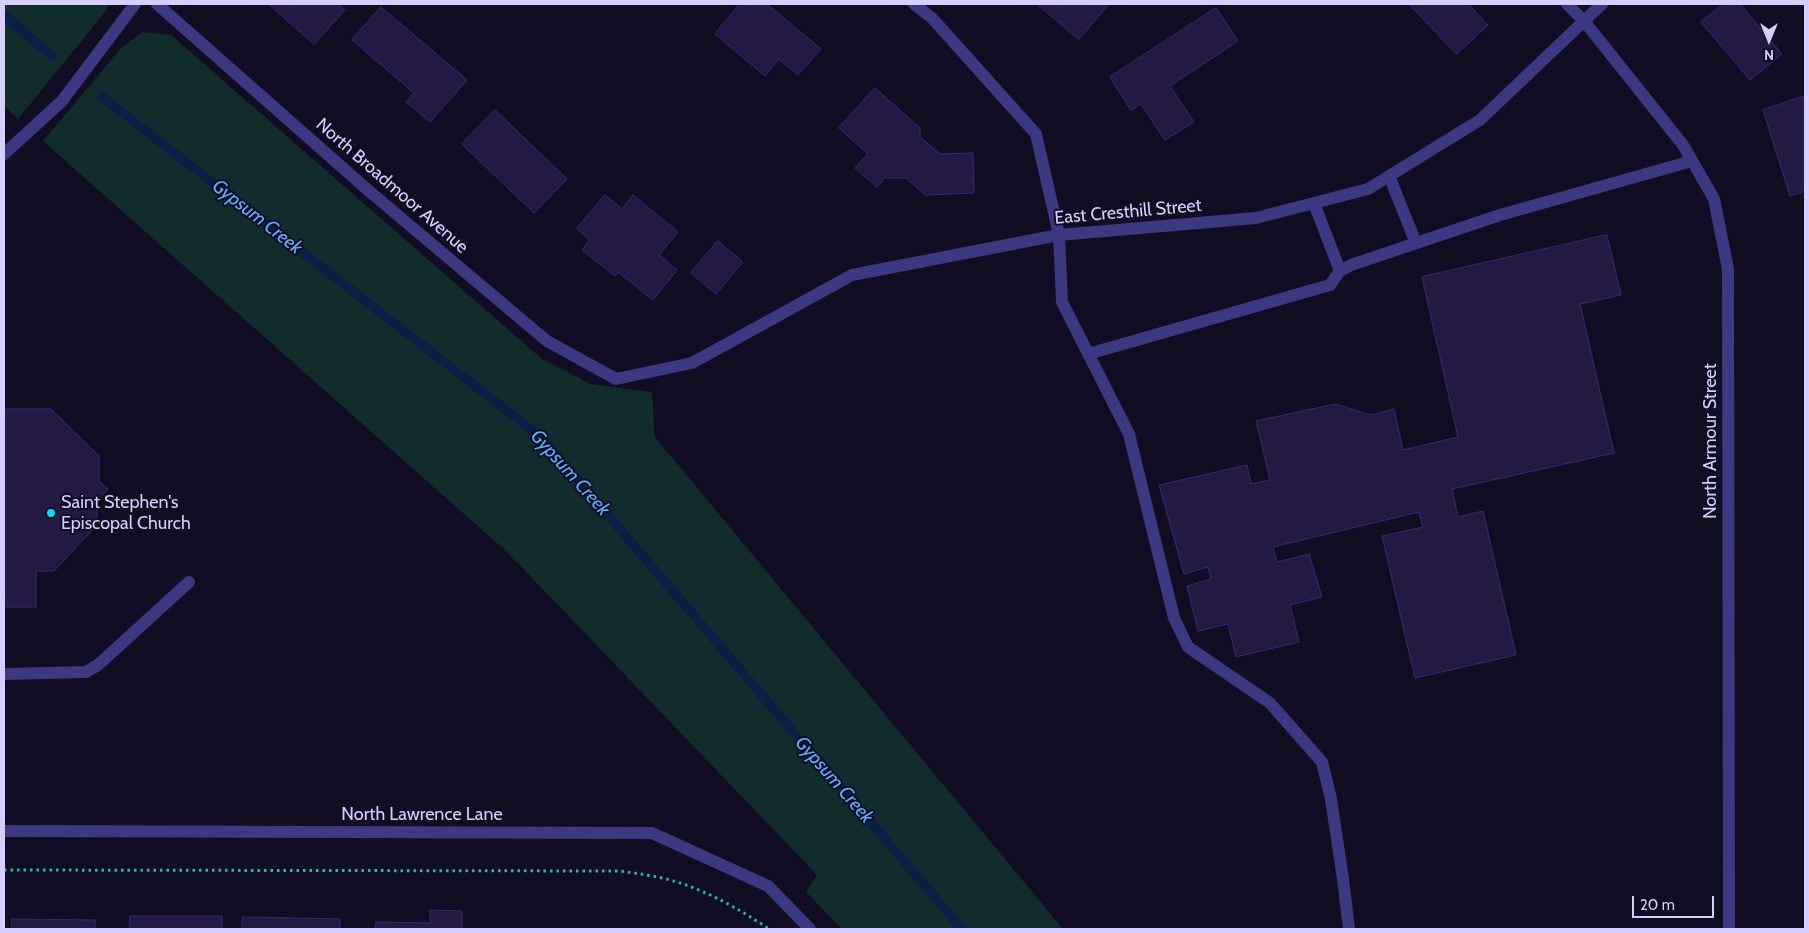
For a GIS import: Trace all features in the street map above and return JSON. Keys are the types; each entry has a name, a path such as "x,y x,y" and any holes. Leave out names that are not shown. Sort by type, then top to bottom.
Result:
{"street":[{"path":"4,154 62,101 135,4"},
{"name":"North Broadmoor Avenue","path":"157,4 369,191 547,341 616,379"},
{"path":"914,4 932,18 1036,134 1059,235 1062,302 1129,434 1174,618 1188,647 1270,703 1322,762 1331,799 1348,929"},
{"name":"North Armour Street","path":"1567,4 1584,21 1683,145 1714,200 1728,269 1729,929"},
{"name":"East Cresthill Street","path":"616,379 692,363 852,275 1059,235 1256,218 1368,189 1480,120 1602,4"},
{"path":"1088,354 1330,285 1340,271 1352,265 1416,243 1500,215 1692,161"},
{"path":"1389,176 1416,243"},
{"path":"1314,203 1340,271"},
{"path":"4,674 86,672 98,665 189,582"},
{"name":"North Lawrence Lane","path":"4,831 652,833 768,886 810,929"}],"path":[{"path":"4,870 620,871 662,878 693,887 729,903 769,929"}],"green space":[{"path":"4,4 108,4 106,11 18,119 4,106"},
{"path":"143,32 171,35 542,359 591,384 652,392 655,437 1063,929 842,929 806,892 817,875 507,552 43,141 122,47"}],"building":[{"path":"269,4 338,4 345,10 314,44"},
{"path":"740,4 767,4 821,49 798,75 779,59 765,76 715,34"},
{"path":"1037,4 1109,4 1079,39"},
{"path":"1409,4 1468,4 1488,25 1457,54"},
{"path":"1724,4 1740,4 1782,54 1750,80 1701,22"},
{"path":"381,7 467,80 430,122 406,102 414,93 352,40"},
{"path":"1216,8 1238,41 1170,86 1194,122 1165,140 1141,104 1131,110 1110,77"},
{"path":"875,88 920,128 920,137 940,154 973,153 974,193 925,195 906,178 885,178 877,187 855,168 868,154 839,128"},
{"path":"1805,96 1805,191 1790,196 1763,110"},
{"path":"495,110 567,179 534,213 462,144"},
{"path":"605,195 622,209 633,195 678,232 659,255 677,270 653,300 618,272 615,276 582,250 590,240 577,229"},
{"path":"1607,235 1621,295 1580,304 1614,453 1452,489 1458,517 1483,511 1516,655 1415,678 1382,536 1423,527 1419,512 1273,547 1277,562 1309,554 1322,597 1290,605 1299,642 1236,657 1228,624 1198,631 1187,586 1211,579 1208,567 1184,574 1159,485 1247,465 1251,484 1270,480 1256,421 1335,404 1371,415 1394,409 1403,450 1458,437 1422,277"},
{"path":"718,241 743,262 716,294 691,273"},
{"name":"Saint Stephen's Episcopal Church","path":"4,409 51,409 99,456 99,482 108,489 97,501 97,525 54,571 36,571 36,607 4,607"},
{"path":"430,910 462,911 462,929 375,929 376,922 430,923"},
{"path":"130,916 222,916 222,929 130,929"},
{"path":"243,917 340,919 340,929 242,929"},
{"path":"12,919 95,920 95,929 12,929"}],"waterway":[{"name":"Gypsum Creek","path":"4,15 52,56"},
{"name":"Gypsum Creek","path":"102,97 541,437 962,929"}],"place":[{"name":"Saint Stephen's Episcopal Church","path":"51,513"}]}
